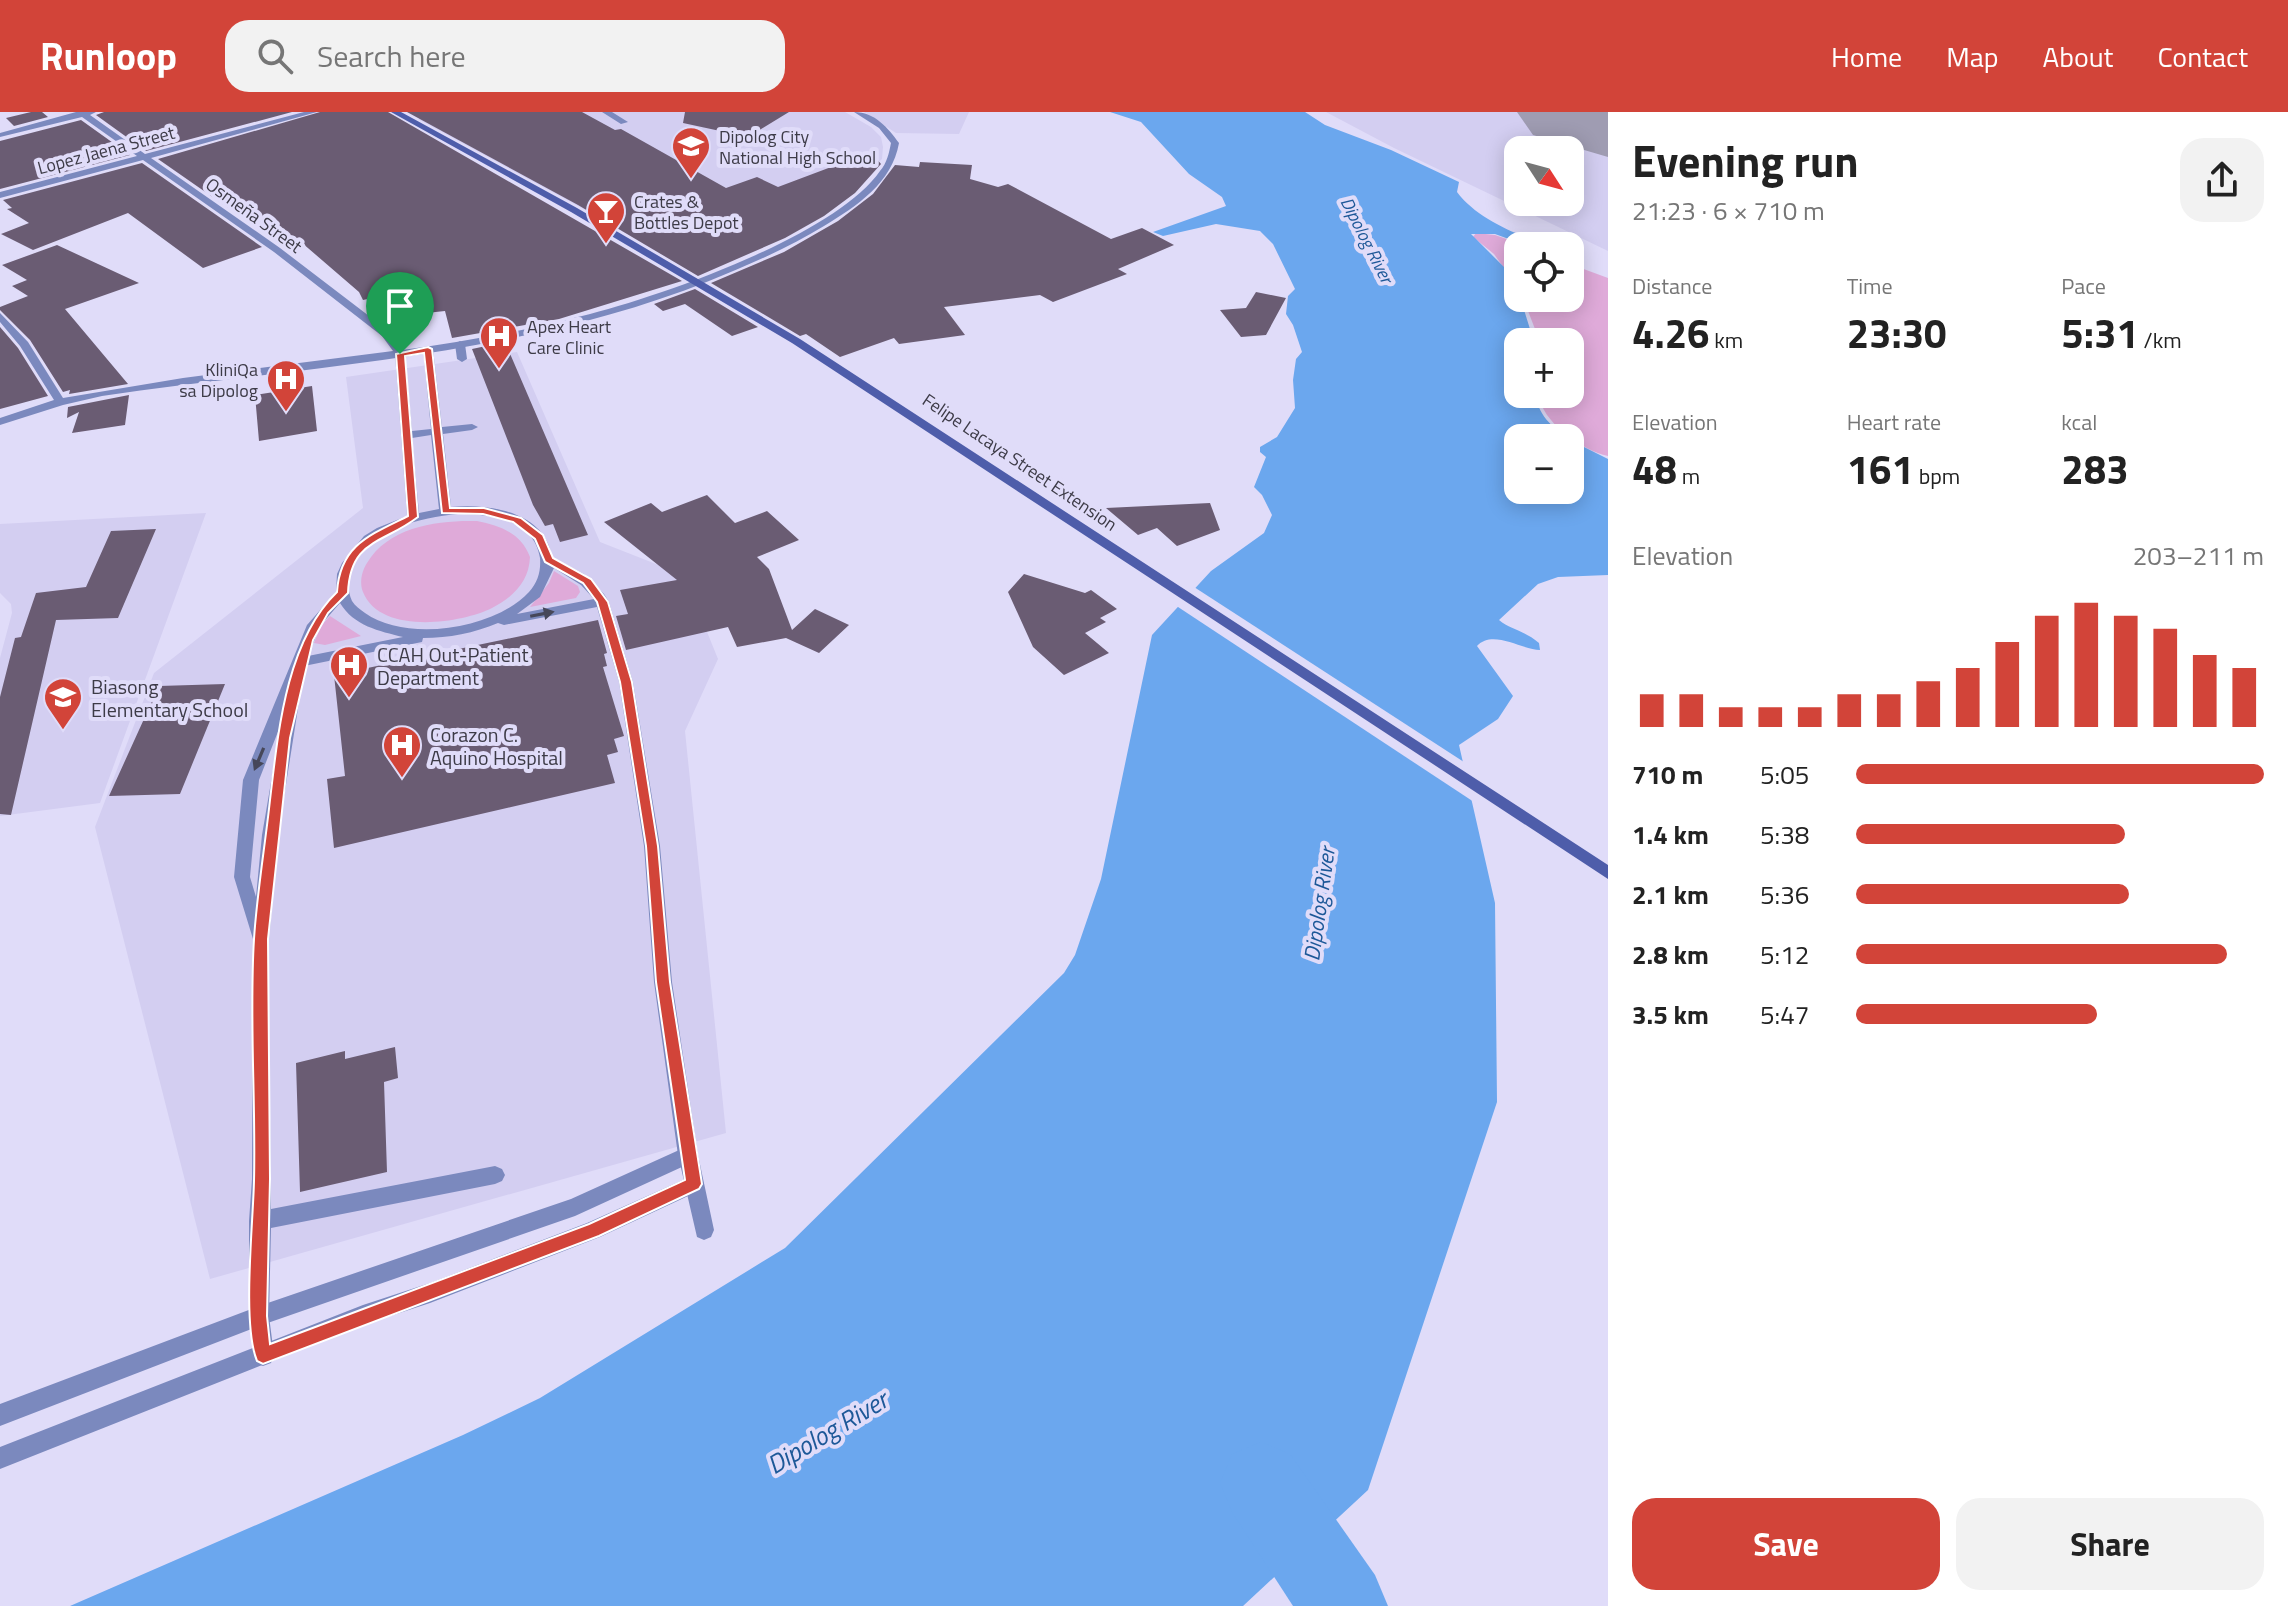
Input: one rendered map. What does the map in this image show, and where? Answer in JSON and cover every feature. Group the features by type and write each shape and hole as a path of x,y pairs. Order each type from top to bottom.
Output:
{"main road":[{"name":"Felipe Lacaya Street Extension","path":"395,112 700,283 902,408 1608,873"}],"street":[{"name":"Lopez Jaena Street","path":"0,195 313,112"},
{"path":"606,112 624,122"},
{"path":"0,422 60,402 142,386 400,354 570,324 644,304 700,283 817,227 867,190 894,159 895,143 882,126 858,112"},
{"name":"Osmeña Street","path":"86,113 301,268 386,334 400,354"},
{"path":"0,135 86,113"},
{"path":"0,316 24,344 60,402"},
{"path":"460,344 462,359"},
{"path":"428,349 445,511"},
{"path":"400,354 413,517"},
{"path":"406,435 472,427"},
{"path":"441,634 401,633 368,623 356,614 342,593 343,571 357,549 382,531 413,517 484,508 517,520 540,537 548,560 540,585 531,597 501,618 482,625"},
{"path":"548,560 587,581 602,602 626,682 652,846 663,982 688,1155 704,1230"},
{"path":"261,939 242,877 251,780 314,625 342,593"},
{"path":"301,662 602,602"},
{"path":"263,1355 259,1316 261,939 284,738 301,662"},
{"path":"0,1415 259,1316 575,1207 688,1155"},
{"path":"259,1221 495,1175"},
{"path":"0,1458 593,1230 694,1184"}],"shaded area":[{"name":"Dipolog City National High School","path":"443,112 845,112 871,127 881,137 882,159 874,166 661,251 418,119"},
{"path":"864,112 969,112 959,134 896,133"},
{"path":"1326,112 1608,112 1608,251 1584,239 1584,232 1569,232 1535,216 1584,216 1584,136 1504,136 1504,201"},
{"path":"1476,233 1504,238 1504,268 1494,254 1473,237"},
{"path":"1584,269 1608,278 1608,456 1584,446 1584,424 1555,424 1543,408 1584,408 1584,328 1535,328 1528,312 1584,312"},
{"name":"Corazon C. Aquino Hospital","path":"517,352 600,542 684,575 718,659 685,731 726,1133 210,1279 95,827 154,673 363,508 346,377"},
{"name":"Biasong Elementary School","path":"206,513 100,803 0,816 0,658 12,613 11,604 0,593 0,524"},
{"path":"477,521 516,536 530,557 527,574 507,599 478,614 442,621 403,620 386,615 372,606 363,592 362,573 376,551 388,541 401,533 431,524"},
{"path":"554,571 578,586 580,592 576,598 530,607 549,583"},
{"path":"330,616 361,636 325,645 314,643 321,626"}],"water":[{"path":"1110,112 1305,112 1325,125 1391,150 1459,182 1457,192 1466,202 1487,218 1515,232 1504,232 1504,237 1471,234 1504,267 1504,312 1525,312 1530,328 1504,328 1504,408 1539,408 1551,424 1504,424 1504,504 1584,504 1584,447 1608,459 1608,575 1558,577 1538,584 1499,620 1539,643 1540,650 1491,639 1477,646 1513,696 1498,719 1459,745 1495,903 1497,1102 1368,1490 1243,1606 70,1606 463,1435 540,1398 785,1248 1064,973 1075,955 1101,879 1152,635 1211,571 1264,533 1272,515 1262,495 1254,487 1266,457 1260,452 1260,447 1277,437 1295,408 1293,380 1296,359 1302,352 1286,314 1288,296 1295,289 1273,244 1260,231 1216,224 1163,236 1153,232 1226,206 1222,197 1189,174 1141,122"}],"pier":[{"path":"1194,587 1467,764 1477,804 1175,605"}],"building":[{"path":"42,112 48,117 14,126 6,118"},
{"path":"104,112 292,112 146,151 96,115"},
{"path":"320,112 388,112 682,281 559,319 452,338 445,311 426,313 423,287 363,300 359,292 294,236 277,242 158,159"},
{"path":"407,112 582,112 615,130 621,129 726,188 757,177 778,187 871,152 881,164 855,193 824,216 785,238 698,276 578,205"},
{"path":"685,112 789,112 748,137 683,123"},
{"path":"81,120 130,155 0,189 0,141"},
{"path":"920,162 972,165 970,179 998,187 1008,184 1111,239 1142,228 1174,245 1118,269 1127,274 1053,302 1040,295 944,307 965,335 899,344 894,338 840,357 806,334 800,336 711,283 784,252 838,221 873,194 895,165 919,167"},
{"path":"142,163 262,247 203,268 128,213 33,250 1,234 29,223 7,209 12,208 3,200"},
{"path":"57,245 139,283 65,309 128,384 69,394 70,390 63,392 30,340 0,310 0,307 28,296 12,286 27,280 2,265"},
{"path":"695,289 758,327 732,336 685,304 663,311 654,304"},
{"path":"1256,292 1286,298 1266,335 1241,337 1220,310 1246,308"},
{"path":"0,327 18,348 48,396 0,409"},
{"path":"505,342 588,535 560,542 553,524 545,526 533,505 472,349"},
{"name":"KliniQa sa Dipolog","path":"312,386 317,431 259,441 255,395"},
{"path":"129,395 125,425 72,433 79,412 67,418 68,407"},
{"path":"707,495 735,523 767,511 799,540 757,557 769,569 792,630 815,609 849,625 819,653 786,638 737,647 728,627 626,650 616,616 628,614 620,590 677,580 604,522 651,503 662,512"},
{"path":"1210,503 1220,530 1177,546 1157,528 1138,535 1106,508"},
{"path":"156,529 118,618 56,620 11,815 0,814 0,697 15,638 21,637 36,593 86,587 111,531"},
{"path":"1024,574 1085,593 1091,590 1117,609 1100,618 1106,622 1085,633 1109,653 1064,675 1033,647 1008,592"},
{"name":"Corazon C. Aquino Hospital","path":"598,620 607,653 604,654 607,666 603,667 624,736 614,739 618,752 607,755 615,783 334,848 327,779 345,776 334,675"},
{"path":"225,684 180,794 109,796 159,686"},
{"path":"395,1047 398,1078 384,1082 387,1172 300,1192 296,1063 345,1051 345,1059"}],"waterway":[{"name":"Dipolog River","path":"1261,1483 1344,1606"}],"runway":[{"path":"1571,112 1608,124"}],"place":[{"name":"Dipolog City National High School","path":"691,180"},
{"name":"Crates & Bottles Depot","path":"606,245"},
{"name":"Apex Heart Care Clinic","path":"499,370"},
{"name":"KliniQa sa Dipolog","path":"286,413"},
{"name":"CCAH Out-Patient Department","path":"349,699"},
{"name":"Biasong Elementary School","path":"63,731"},
{"name":"Corazon C. Aquino Hospital","path":"402,779"}],"route":[{"path":"428,349 445,511 484,511 517,520 540,537 548,560 587,581 602,602 626,682 652,846 663,982 694,1184 593,1230 263,1355 259,1316 261,939 270,835 284,738 307,640 324,611 342,593 343,571 357,549 368,539 413,517 400,354 428,349"}]}
